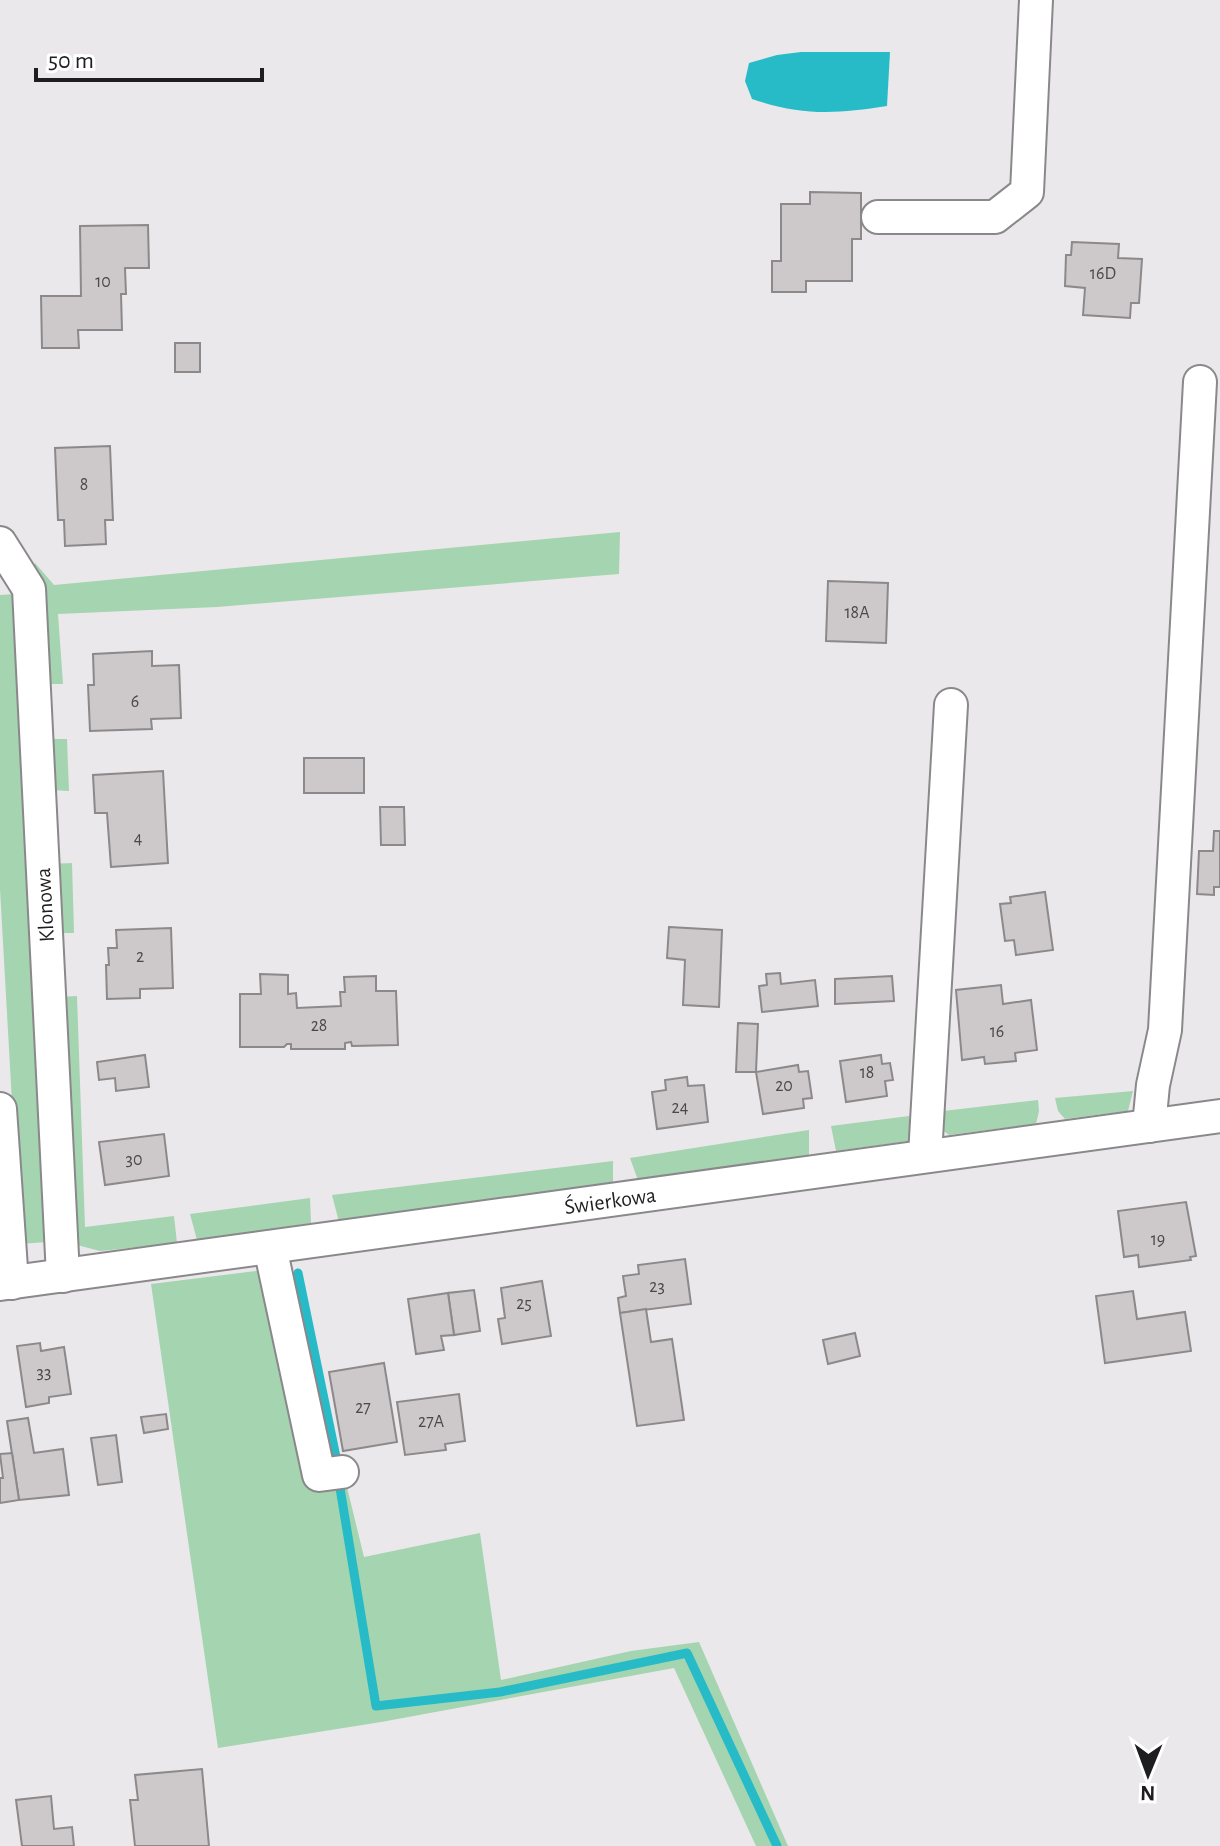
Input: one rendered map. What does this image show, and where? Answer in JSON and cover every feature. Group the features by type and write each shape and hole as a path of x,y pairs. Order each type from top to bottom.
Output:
{"street":[{"path":"878,217 995,217 1027,192 1036,0"},
{"path":"1149,1126 1153,1085 1165,1030 1200,382"},
{"name":"Klonowa","path":"0,543 29,589 63,1276"},
{"path":"925,1156 951,705"},
{"path":"0,1109 6,1284"},
{"name":"Świerkowa","path":"6,1284 1220,1116"},
{"path":"270,1247 319,1475 342,1472"}],"green space":[{"path":"620,532 619,574 217,607 58,614 63,684 46,684 31,576 35,563 54,585"},
{"path":"15,594 47,1242 20,1244 0,889 0,595"},
{"path":"48,739 67,739 69,791 51,790"},
{"path":"72,863 74,933 55,933 51,864"},
{"path":"77,996 85,1227 174,1216 177,1243 100,1251 77,1245 60,997"},
{"path":"1133,1091 1128,1111 1065,1119 1058,1111 1055,1098"},
{"path":"1038,1100 1036,1124 949,1135 940,1128 935,1112"},
{"path":"909,1116 909,1141 836,1151 831,1126"},
{"path":"809,1130 809,1155 639,1183 630,1158"},
{"path":"613,1161 613,1184 339,1222 332,1195"},
{"path":"310,1198 311,1223 197,1240 190,1214"},
{"path":"265,1270 312,1486 345,1479 364,1557 480,1533 501,1680 631,1651 699,1642 788,1846 756,1846 674,1668 381,1722 218,1748 151,1284"}],"water":[{"path":"801,52 890,52 887,106 819,112 770,105 752,99 745,81 749,63"}],"building":[{"path":"810,192 861,193 861,239 852,239 852,281 806,281 806,292 772,292 772,261 781,261 781,204 810,204"},
{"path":"148,225 149,268 125,268 126,294 121,294 122,330 78,330 79,348 42,348 41,296 81,296 80,226"},
{"path":"1072,242 1119,244 1118,258 1142,259 1139,303 1131,303 1130,318 1083,315 1085,288 1065,286 1066,255 1071,255"},
{"path":"175,343 200,343 200,372 175,372"},
{"path":"110,446 113,520 105,520 106,544 65,546 64,520 58,520 55,448"},
{"path":"828,581 888,583 886,643 826,641"},
{"path":"152,651 152,666 179,665 181,718 151,719 152,729 90,731 88,685 94,685 93,654"},
{"path":"304,758 364,758 364,793 304,793"},
{"path":"163,771 168,863 111,867 107,813 95,813 93,775"},
{"path":"380,807 404,807 405,845 381,845"},
{"path":"1214,831 1220,831 1220,887 1214,887 1214,895 1197,894 1199,851 1213,851"},
{"path":"1045,892 1053,950 1016,955 1014,940 1005,941 1000,904 1011,903 1010,897"},
{"path":"669,927 722,930 719,1007 683,1005 685,960 667,958"},
{"path":"171,928 173,988 140,989 140,998 107,999 108,948 117,948 116,930"},
{"path":"780,973 781,984 815,980 818,1006 762,1012 759,986 767,985 766,974"},
{"path":"260,974 288,975 288,994 296,993 297,1008 341,1006 340,992 345,992 344,977 376,976 376,991 396,991 398,1045 352,1046 351,1042 345,1043 345,1049 291,1049 291,1044 284,1047 240,1047 240,994 261,994"},
{"path":"892,976 894,1001 835,1004 835,979"},
{"path":"1001,985 1003,1004 1031,1000 1037,1050 1015,1053 1016,1061 985,1064 984,1057 962,1060 956,990"},
{"path":"738,1023 758,1024 756,1072 736,1072"},
{"path":"145,1055 149,1087 116,1091 115,1078 99,1080 97,1062"},
{"path":"881,1055 882,1064 890,1063 893,1080 885,1081 887,1096 846,1102 840,1061"},
{"path":"798,1065 799,1072 808,1071 812,1098 803,1099 804,1108 763,1114 756,1072"},
{"path":"687,1077 688,1086 704,1085 708,1122 657,1129 652,1092 666,1090 665,1080"},
{"path":"164,1134 169,1176 105,1185 99,1142"},
{"path":"1186,1202 1196,1256 1190,1257 1191,1260 1139,1267 1138,1255 1124,1257 1118,1211"},
{"path":"685,1259 691,1304 620,1313 618,1298 626,1296 623,1276 639,1274 638,1265"},
{"path":"542,1281 551,1336 502,1344 498,1319 505,1318 501,1288"},
{"path":"474,1290 480,1331 454,1335 448,1293"},
{"path":"1133,1291 1137,1319 1185,1312 1191,1351 1105,1363 1096,1296"},
{"path":"448,1293 454,1335 441,1336 444,1350 416,1354 408,1299"},
{"path":"646,1309 651,1342 672,1339 684,1420 637,1426 620,1313"},
{"path":"855,1333 860,1356 828,1364 823,1340"},
{"path":"40,1343 41,1351 64,1347 71,1394 49,1397 49,1403 26,1407 17,1346"},
{"path":"384,1363 397,1442 343,1451 329,1372"},
{"path":"459,1394 465,1441 445,1444 446,1450 405,1455 397,1402"},
{"path":"166,1414 168,1429 144,1433 141,1417"},
{"path":"28,1418 34,1453 63,1449 69,1495 19,1500 7,1421"},
{"path":"116,1435 122,1482 98,1485 91,1438"},
{"path":"12,1453 19,1500 0,1503 0,1478 3,1478 0,1454"},
{"path":"202,1769 209,1846 135,1846 130,1800 138,1800 135,1775"},
{"path":"51,1796 54,1829 72,1827 74,1846 22,1846 16,1800"}],"waterway":[{"path":"298,1273 336,1457"},
{"path":"339,1482 376,1706 500,1692 687,1653 777,1846"}]}
